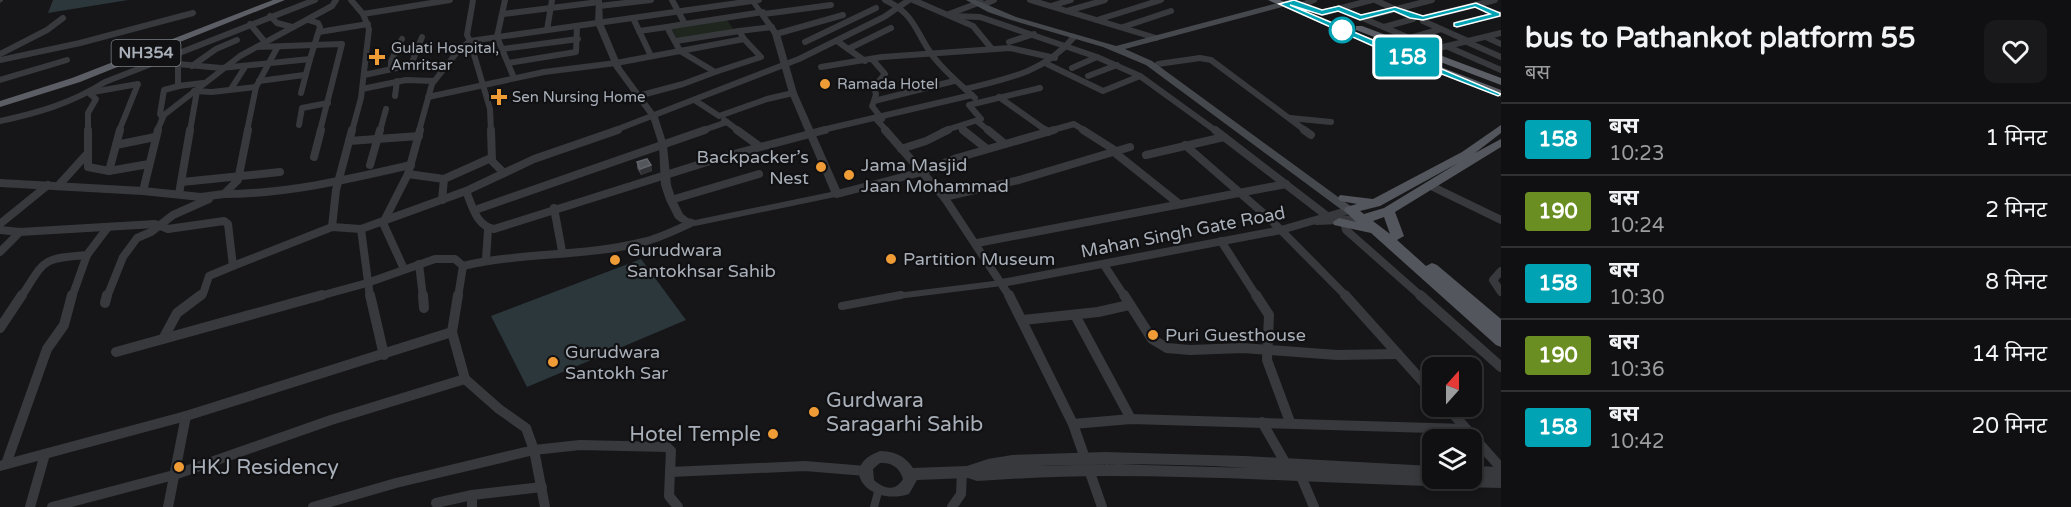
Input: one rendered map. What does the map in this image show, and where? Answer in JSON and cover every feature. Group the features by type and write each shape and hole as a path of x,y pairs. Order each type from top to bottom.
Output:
{"highway":[{"name":"NH354","path":"0,102 86,73 273,0"},
{"name":"NH354","path":"0,102 92,74 281,0"},
{"path":"1272,0 1288,2 1322,13 1501,88"},
{"path":"1288,2 1421,55"},
{"path":"1288,2 1396,53 1501,88"}],"main road":[{"path":"981,1 1074,37 1147,57 1158,64 1352,216 1501,341"},
{"path":"981,1 1117,48 1149,63 1352,216 1396,236 1501,327"},
{"path":"1117,48 1288,2"},
{"path":"1147,57 1155,38"},
{"path":"1352,216 1368,202 1385,205 1500,134"},
{"path":"1352,216 1431,186 1500,134"},
{"path":"1385,205 1396,236"}],"street":[{"path":"91,93 102,84 169,56 315,0"},
{"path":"143,191 155,137 162,117 221,68 332,6 336,0"},
{"path":"332,227 338,182 362,89 368,24 351,0"},
{"path":"363,14 450,0"},
{"path":"473,0 467,35 490,109 491,158 504,173"},
{"path":"505,0 497,37 514,78"},
{"path":"547,30 552,0"},
{"path":"503,14 599,3 651,0"},
{"path":"672,0 685,24"},
{"path":"383,223 408,174 434,81 458,51 470,41 755,0 774,30 793,93 837,194"},
{"path":"885,0 901,6 910,15 930,53 954,81 975,98"},
{"path":"163,339 177,313 203,294 209,276 332,227 361,229 383,223 466,191 549,153 696,101 837,41 911,0 951,15 976,28 992,49"},
{"path":"1030,0 1042,4 1071,0"},
{"path":"1066,11 1105,0"},
{"path":"1097,20 1161,0"},
{"path":"1288,2 1314,0"},
{"path":"1322,13 1374,0 1413,18 1423,20 1501,57"},
{"path":"1360,18 1432,0"},
{"path":"1464,0 1500,15"},
{"path":"1423,20 1492,0 1501,5"},
{"path":"951,15 981,1"},
{"path":"639,31 830,2 851,20"},
{"path":"599,3 599,23 622,76 654,117 663,145 666,185 671,200 679,216 691,223"},
{"path":"1051,3 1066,11 1155,38"},
{"path":"638,96 683,84 761,57 727,18 720,6"},
{"path":"805,42 876,8"},
{"path":"1339,8 1435,49"},
{"path":"1124,27 1171,12"},
{"path":"0,60 80,43 193,13"},
{"path":"676,41 738,31 774,30 843,15"},
{"path":"951,15 980,17 1034,34 1097,57 1140,76 1168,94 1286,184 1352,216"},
{"path":"1457,24 1500,15"},
{"path":"270,16 277,23 292,27"},
{"path":"0,54 47,30 63,18"},
{"path":"633,18 651,56"},
{"path":"1383,27 1413,18"},
{"path":"301,93 304,75 319,32 319,24 308,20"},
{"path":"250,24 265,42"},
{"path":"319,32 368,24"},
{"path":"508,63 573,53 577,50 577,26"},
{"path":"668,27 680,51 715,72"},
{"path":"848,49 891,28"},
{"path":"1410,38 1441,29"},
{"path":"228,33 247,52"},
{"path":"1421,55 1435,49 1501,33"},
{"path":"1009,42 1034,34"},
{"path":"363,75 411,65 422,37"},
{"path":"965,89 1011,78 1047,64 1068,46 1074,37"},
{"path":"1485,37 1501,44"},
{"path":"391,68 391,61 402,39"},
{"path":"502,49 578,39"},
{"path":"428,97 514,78 616,63 744,39"},
{"path":"192,66 216,49 237,40"},
{"path":"837,41 865,61"},
{"path":"257,47 342,44 314,157"},
{"path":"1446,46 1501,70"},
{"path":"224,194 235,184 239,176 258,84 278,48"},
{"path":"821,67 930,53 1014,48 1056,58"},
{"path":"169,56 178,64 221,68 310,59"},
{"path":"1072,68 1097,57"},
{"path":"1158,64 1207,58 1238,78 1311,135"},
{"path":"873,59 885,74 874,87 876,94 873,106 879,119 901,150 944,197 1002,283 1023,320 1073,424 1101,507"},
{"path":"0,80 67,60"},
{"path":"178,64 177,84 179,86"},
{"path":"1047,64 1104,92 1140,76"},
{"path":"1089,76 1117,65"},
{"path":"231,89 245,67"},
{"path":"196,91 231,89 304,75"},
{"path":"362,89 411,79 434,81"},
{"path":"395,96 397,81"},
{"path":"874,101 954,81"},
{"path":"162,117 160,114 164,90 203,83"},
{"path":"0,121 42,112 91,93 138,84 109,171"},
{"path":"488,230 759,146 975,98 999,97 1040,88"},
{"path":"179,194 196,91"},
{"path":"91,93 96,99 88,113 88,167 109,171 149,164"},
{"path":"719,116 767,99 793,93"},
{"path":"999,97 1048,132"},
{"path":"901,150 926,141 941,132 977,121 981,118 968,106 975,98"},
{"path":"696,101 759,146"},
{"path":"299,125 302,108 328,104"},
{"path":"370,165 386,109"},
{"path":"1289,118 1332,122"},
{"path":"977,121 1005,144"},
{"path":"475,210 727,122"},
{"path":"463,266 486,259 645,242 691,223 737,216 837,194 922,172 987,149 1077,124 1178,203"},
{"path":"960,126 987,149"},
{"path":"350,141 419,136"},
{"path":"116,145 155,137"},
{"path":"1146,155 1224,137"},
{"path":"1185,145 1241,192 1281,230 1422,381"},
{"path":"944,197 1019,180 1130,147"},
{"path":"58,186 87,154"},
{"path":"408,174 444,179 491,158"},
{"path":"105,303 109,288 127,250 136,238 151,232 173,215 212,197 338,182 411,165"},
{"path":"182,182 280,172"},
{"path":"671,200 759,174"},
{"path":"442,200 444,179"},
{"path":"0,183 212,197"},
{"path":"977,243 1286,184"},
{"path":"0,224 48,185"},
{"path":"1431,186 1501,220"},
{"path":"466,191 482,226 488,230"},
{"path":"554,208 562,251"},
{"path":"1317,221 1352,216"},
{"path":"1352,216 1346,230 1501,367"},
{"name":"Mahan Singh Gate Road","path":"842,306 867,300 1002,283 1104,265 1317,221 1352,216"},
{"path":"0,230 20,232 158,225 168,229 226,222 233,266"},
{"path":"383,223 404,269"},
{"path":"3,465 47,349 64,325 87,255 108,227"},
{"path":"361,229 367,284 384,355"},
{"path":"486,259 488,230"},
{"path":"0,252 20,232"},
{"path":"1221,241 1269,315 1267,360 1290,422"},
{"path":"0,328 43,263 54,258 87,255"},
{"path":"116,352 367,284 419,264 449,258 455,259 463,266"},
{"path":"419,264 424,308"},
{"path":"1104,265 1152,339 1167,348 1267,350 1337,355 1398,354"},
{"path":"463,266 452,332 465,379 499,410 526,428 534,450 545,507"},
{"path":"1501,272 1493,280 1501,292"},
{"path":"1023,320 1075,315 1129,305"},
{"path":"1075,315 1131,419"},
{"path":"3,465 186,416 452,332"},
{"path":"52,507 174,475 331,420 465,379"},
{"path":"168,507 186,416"},
{"path":"1456,417 1466,429"},
{"path":"1073,424 1131,419 1170,422 1290,422 1466,429"},
{"path":"1262,422 1286,464"},
{"path":"313,507 396,483 534,450 580,445 663,446 671,451 669,496 678,507"},
{"path":"1482,448 1501,470"},
{"path":"30,507 45,454"},
{"path":"885,457 902,463 909,474 908,485 904,490 892,495 878,492 868,483 866,471 872,461 885,457"},
{"path":"1087,463 1501,482"},
{"path":"909,474 965,472 977,475 1087,463 1286,464 1422,471"},
{"path":"670,472 805,466 866,471"},
{"path":"1482,471 1501,470"},
{"path":"952,507 961,494 965,472"},
{"path":"1300,474 1314,507"},
{"path":"436,503 472,501 542,487"},
{"path":"874,507 878,492"}],"shaded area":[{"path":"53,0 128,0 48,13"},
{"path":"726,19 735,31 678,40 671,27"},
{"name":"Gurudwara Santokh Sar","path":"641,259 686,320 527,387 491,316"}],"building":[{"path":"647,159 651,165 640,169 637,162"}],"bus line":[{"name":"158","path":"1457,24 1497,15 1476,5 1423,18 1412,17 1395,9 1360,18 1339,8 1322,13 1294,1 1283,4 1396,53 1501,94"}],"place":[{"name":"Gulati Hospital, Amritsar","path":"377,57"},
{"name":"Ramada Hotel","path":"825,84"},
{"name":"Sen Nursing Home","path":"499,97"},
{"name":"Backpacker’s Nest","path":"821,167"},
{"name":"Jama Masjid Jaan Mohammad","path":"849,175"},
{"name":"Partition Museum","path":"891,259"},
{"name":"Gurudwara Santokhsar Sahib","path":"615,260"},
{"name":"Puri Guesthouse","path":"1153,335"},
{"name":"Gurudwara Santokh Sar","path":"553,362"},
{"name":"Gurdwara Saragarhi Sahib","path":"814,412"},
{"name":"Hotel Temple","path":"773,434"},
{"name":"HKJ Residency","path":"179,467"}]}
